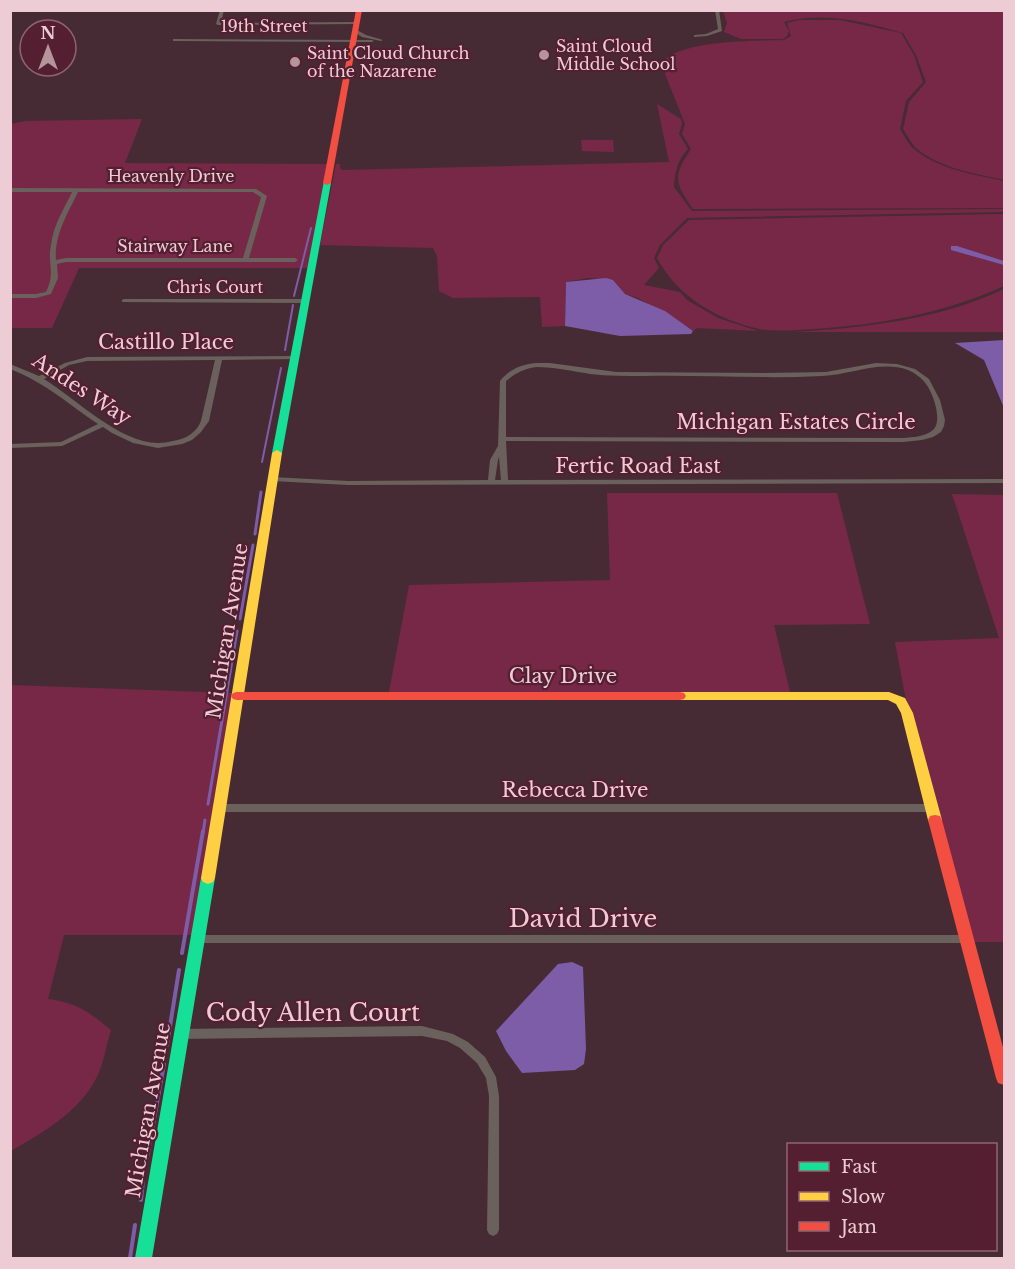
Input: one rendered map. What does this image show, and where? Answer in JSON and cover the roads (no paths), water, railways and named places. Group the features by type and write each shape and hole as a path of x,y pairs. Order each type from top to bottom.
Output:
{"street":[{"path":"222,10 218,24 355,30 365,36 381,40 372,41 355,30"},
{"path":"696,36 720,30 717,10"},
{"name":"19th Street","path":"175,40 355,30"},
{"name":"Michigan Avenue","path":"143,1258 198,939 272,478 355,30"},
{"name":"Heavenly Drive","path":"10,190 254,190 261,192 264,196 246,260"},
{"path":"10,296 49,293 58,273 52,250 55,237 76,190"},
{"name":"Stairway Lane","path":"55,262 66,260 295,260"},
{"name":"Chris Court","path":"124,301 306,301"},
{"name":"Castillo Place","path":"41,378 67,364 87,359 295,358"},
{"name":"Andes Way","path":"10,366 41,378 118,434 145,445 166,445 191,438 204,425 219,359"},
{"name":"Michigan Estates Circle","path":"503,442 903,440 924,438 937,431 941,425 941,416 929,384 920,374 907,368 890,365 824,374 606,374 543,364 520,368 509,373 503,381 503,442 505,483"},
{"path":"10,446 62,444 105,424"},
{"name":"Michigan Estates Circle","path":"491,483 494,460 503,442"},
{"name":"Fertic Road East","path":"272,478 348,483 1005,481"},
{"name":"Clay Drive","path":"237,696 890,696 901,701 907,713 932,808"},
{"name":"Rebecca Drive","path":"218,808 932,808"},
{"path":"932,808 1005,1078"},
{"name":"David Drive","path":"198,939 968,939"},
{"name":"Cody Allen Court","path":"180,1034 422,1031 449,1037 464,1044 481,1060 493,1086 493,1230"}],"waterway":[{"path":"294,296 311,228"},
{"path":"954,248 1004,263"},
{"path":"285,350 293,305"},
{"path":"262,462 281,368"},
{"path":"255,534 261,492"},
{"path":"240,619 253,545"},
{"path":"208,804 237,631"},
{"path":"203,833 205,820"},
{"path":"182,953 203,831"},
{"path":"167,1045 179,970"},
{"path":"147,1158 164,1064"},
{"path":"141,1200 143,1181"},
{"path":"130,1258 135,1225"}],"place":[{"name":"Saint Cloud Middle School","path":"544,55"},
{"name":"Saint Cloud Church of the Nazarene","path":"295,62"}]}
